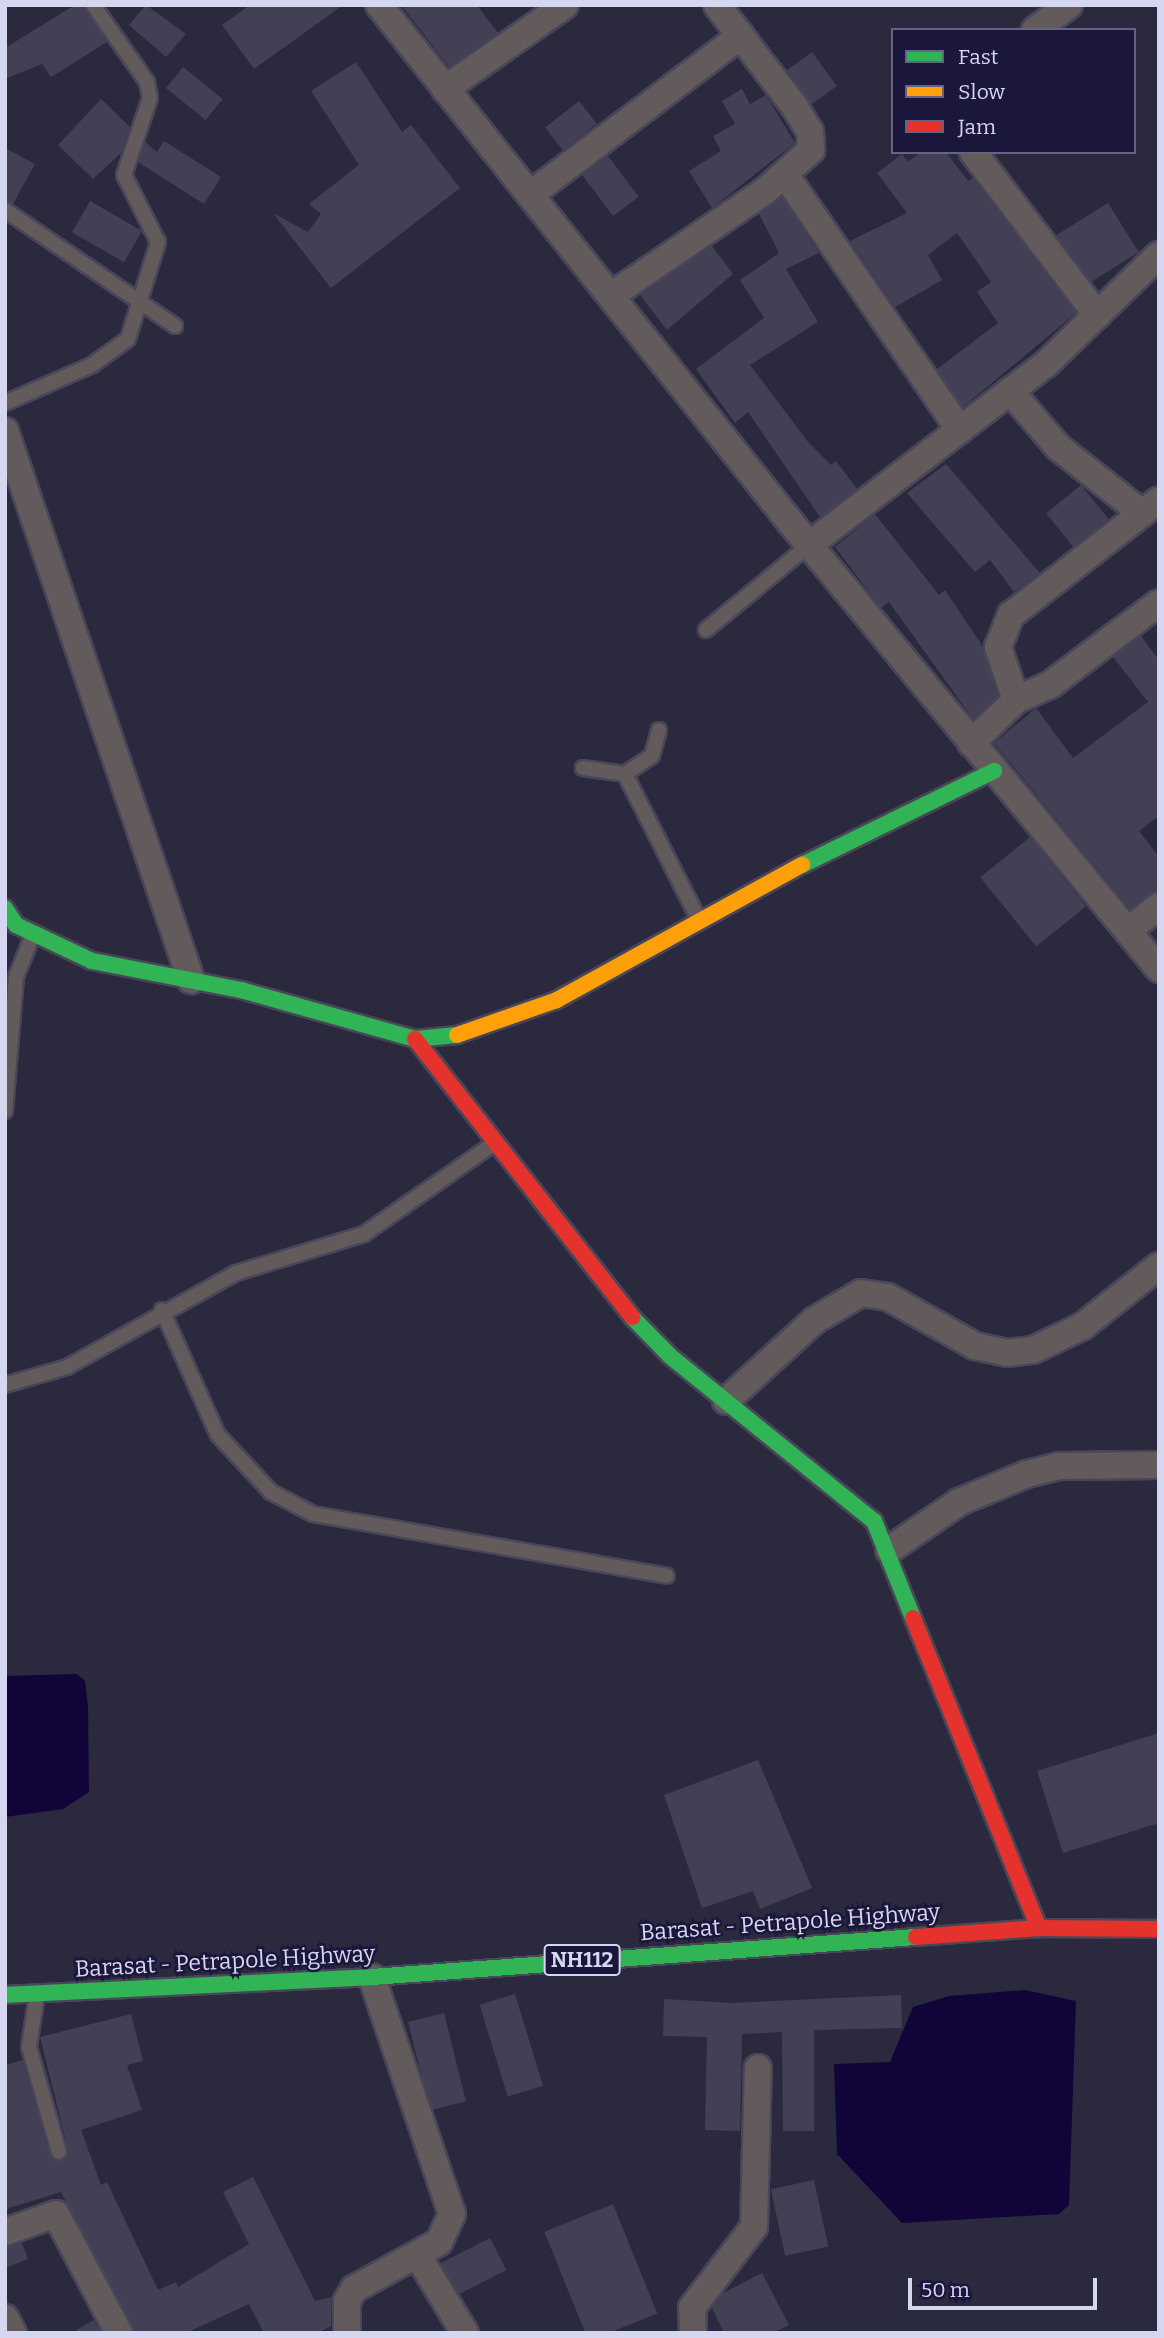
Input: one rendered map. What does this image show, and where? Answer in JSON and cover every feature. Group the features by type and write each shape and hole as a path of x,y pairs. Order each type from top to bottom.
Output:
{"main road":[{"path":"5,908 11,925 92,961 191,980 415,1039 508,1022 994,771"},
{"path":"415,1039 493,1144 619,1303 726,1401 850,1496 890,1550 1039,1928"},
{"name":"Barasat - Petrapole Highway","path":"5,1994 372,1977 1039,1928 1159,1929"}],"street":[{"path":"379,5 809,545 1159,970"},
{"path":"445,89 565,5"},
{"path":"612,295 786,176 811,150 810,132 717,5"},
{"path":"1038,28 1069,5"},
{"path":"531,194 741,36"},
{"path":"975,154 1097,315"},
{"path":"786,176 960,429"},
{"path":"809,545 1010,391 1097,315 1159,255"},
{"path":"1010,391 1058,447 1150,506 1011,615 998,647 1016,700"},
{"path":"5,431 191,980"},
{"path":"971,743 1016,700 1050,685 1159,603"},
{"path":"1128,931 1159,906"},
{"path":"726,1401 815,1320 861,1293 888,1297 975,1346 1007,1353 1033,1350 1083,1326 1159,1266"},
{"path":"890,1550 959,1502 1027,1474 1060,1466 1159,1465"},
{"path":"347,2333 346,2301 354,2289 439,2242 452,2214 372,1977"},
{"path":"693,2333 692,2308 754,2227 758,2068"},
{"path":"5,2232 56,2214 120,2333"},
{"path":"418,2256 465,2333"},
{"path":"5,2318 13,2333"}],"lane":[{"path":"5,403 92,365 128,340 141,309 158,242 124,175 150,98 147,82 93,5"},
{"path":"5,210 141,309 175,326"},
{"path":"706,630 809,545"},
{"path":"583,768 625,774 652,756 659,730"},
{"path":"625,774 700,921"},
{"path":"5,1111 16,977 33,935"},
{"path":"5,1385 66,1367 162,1310 236,1273 364,1234 493,1144"},
{"path":"162,1310 226,1446 271,1492 313,1514 667,1576"},
{"path":"37,1993 29,2047 59,2152"}],"shaded area":[{"path":"77,1674 85,1681 88,1706 89,1792 63,1809 5,1817 5,1676"},
{"path":"1025,1990 1076,2001 1069,2205 1059,2214 902,2223 837,2154 834,2064 890,2062 913,2007 949,1996"}],"building":[{"path":"75,5 83,5 107,42 51,77 42,64 5,79 5,48"},
{"path":"146,5 186,34 166,57 129,25"},
{"path":"250,5 343,5 254,69 222,25"},
{"path":"401,5 477,5 498,33 449,67"},
{"path":"812,52 837,86 812,104 787,70"},
{"path":"356,62 402,132 411,125 460,188 331,288 273,213 308,232 321,214 309,204 359,165 311,91"},
{"path":"183,67 223,99 206,120 166,88"},
{"path":"742,89 750,104 766,95 795,143 712,208 689,171 721,151 713,136 735,124 722,101"},
{"path":"101,99 130,127 122,152 93,179 58,145"},
{"path":"579,101 597,124 563,150 545,127"},
{"path":"164,141 221,177 204,204 138,162 145,142 157,152"},
{"path":"5,148 35,164 13,204 5,200"},
{"path":"902,154 908,162 918,154 948,154 968,181 973,178 1076,313 963,407 937,369 998,323 977,292 991,282 957,233 928,255 942,280 895,307 850,241 907,213 877,173"},
{"path":"608,156 639,197 613,216 582,175"},
{"path":"782,197 819,253 786,269 818,322 750,365 809,443 831,465 836,461 857,489 820,517 748,412 735,423 696,369 764,318 740,280 779,253 759,214"},
{"path":"90,201 142,231 124,262 72,232"},
{"path":"1108,203 1139,252 1087,285 1056,235"},
{"path":"712,246 733,274 667,330 640,295"},
{"path":"946,464 1040,573 1014,592 990,560 975,572 907,493"},
{"path":"1081,485 1109,519 1074,548 1046,513"},
{"path":"875,514 939,595 945,590 983,647 998,696 973,719 889,602 881,608 835,547"},
{"path":"1141,636 1159,660 1159,816 1139,831 1159,857 1159,891 1130,909 994,743 1036,708 1073,758 1148,702 1113,657"},
{"path":"1030,837 1086,906 1036,946 980,877"},
{"path":"1159,1733 1159,1823 1063,1853 1037,1771"},
{"path":"758,1760 812,1888 760,1909 753,1891 702,1908 664,1795"},
{"path":"515,1994 543,2086 508,2097 480,2005"},
{"path":"901,1995 902,2028 814,2030 814,2131 783,2131 782,2032 742,2034 740,2131 705,2130 707,2037 663,2036 664,1999 733,2003"},
{"path":"444,2013 466,2101 430,2110 408,2022"},
{"path":"131,2014 143,2061 127,2065 142,2110 81,2130 101,2185 107,2182 158,2290 176,2282 178,2287 249,2244 223,2192 253,2177 315,2301 332,2297 331,2326 318,2333 264,2333 249,2304 186,2333 135,2333 61,2192 9,2208 5,2215 5,2065 23,2060 50,2155 62,2161 68,2149 40,2037"},
{"path":"814,2180 828,2247 785,2256 771,2189"},
{"path":"613,2204 657,2313 609,2333 585,2333 544,2232"},
{"path":"490,2238 506,2270 457,2295 441,2263"},
{"path":"22,2243 28,2259 5,2268 5,2247"},
{"path":"762,2273 789,2325 773,2333 724,2333 712,2308 723,2293"},
{"path":"94,2320 101,2333 71,2333"}],"traffic: fast":[{"path":"802,865 994,771"},
{"path":"5,908 16,925 92,961 241,990 415,1039 457,1035"},
{"path":"632,1317 670,1356 874,1521 913,1618"},
{"path":"5,1995 372,1977 916,1937"}],"traffic: slow":[{"path":"457,1035 557,1000 802,865"}],"traffic: jam":[{"path":"415,1039 632,1317"},
{"path":"913,1618 1039,1928"},
{"path":"916,1937 1039,1928 1159,1929"}]}
